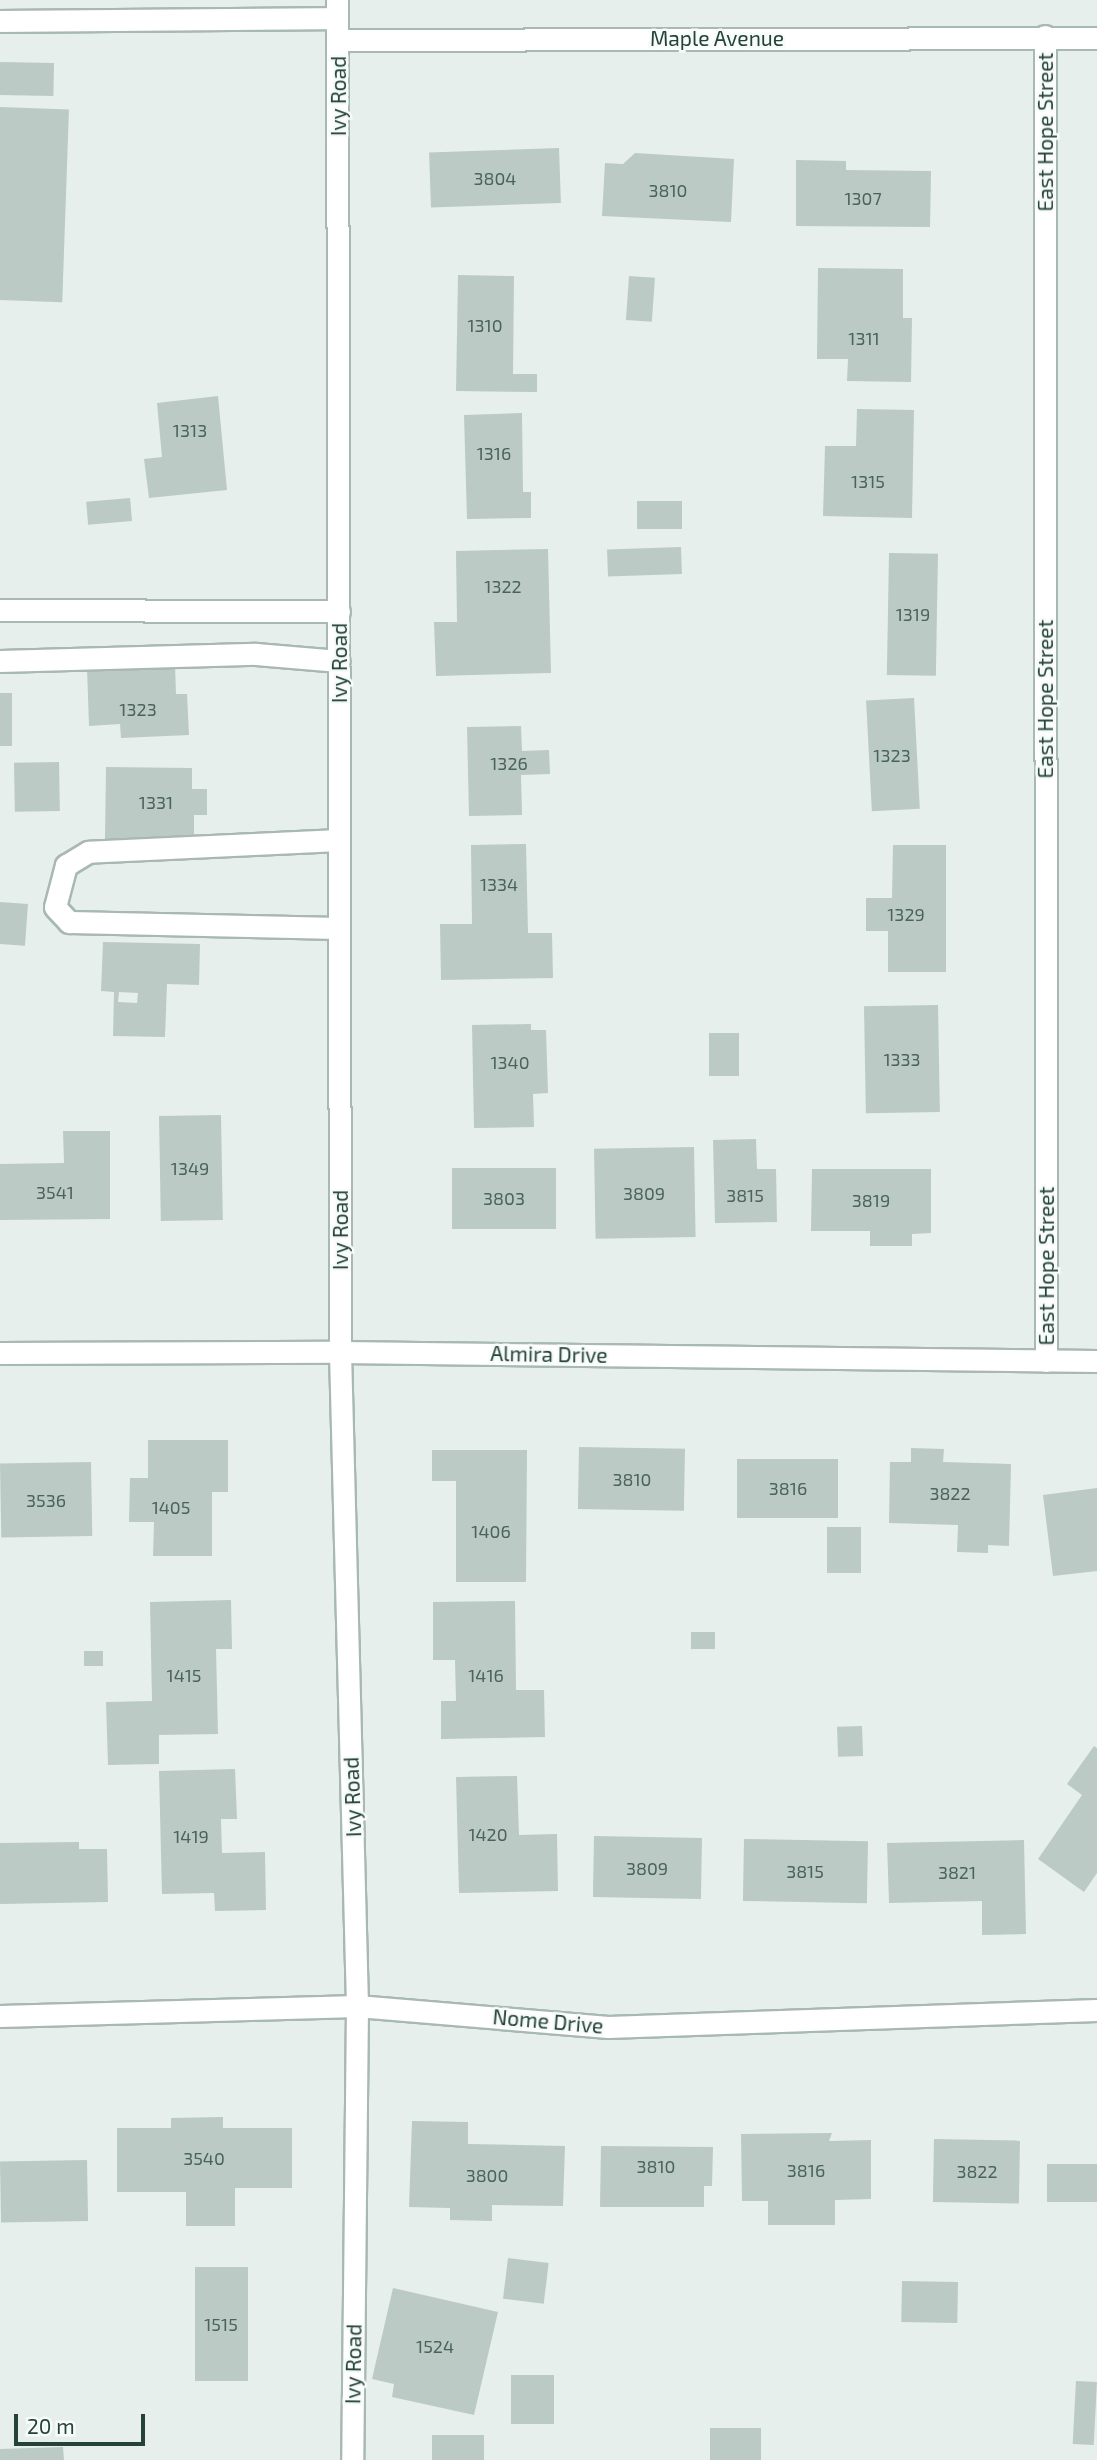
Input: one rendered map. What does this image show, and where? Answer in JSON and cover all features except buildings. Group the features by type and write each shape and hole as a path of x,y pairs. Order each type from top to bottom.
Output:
{"street":[{"path":"0,21 337,9"},
{"name":"Ivy Road","path":"337,9 340,1352 357,2006 352,2460"},
{"name":"Maple Avenue","path":"337,40 1045,36 1097,38"},
{"name":"East Hope Street","path":"1045,36 1046,1361"},
{"path":"0,610 339,611"},
{"path":"0,661 256,654 339,661"},
{"path":"339,840 88,852 66,865 55,907 69,922 339,928"},
{"name":"Almira Drive","path":"0,1353 340,1352 1097,1361"},
{"name":"Nome Drive","path":"0,2015 357,2006 608,2027 1097,2010"}]}
